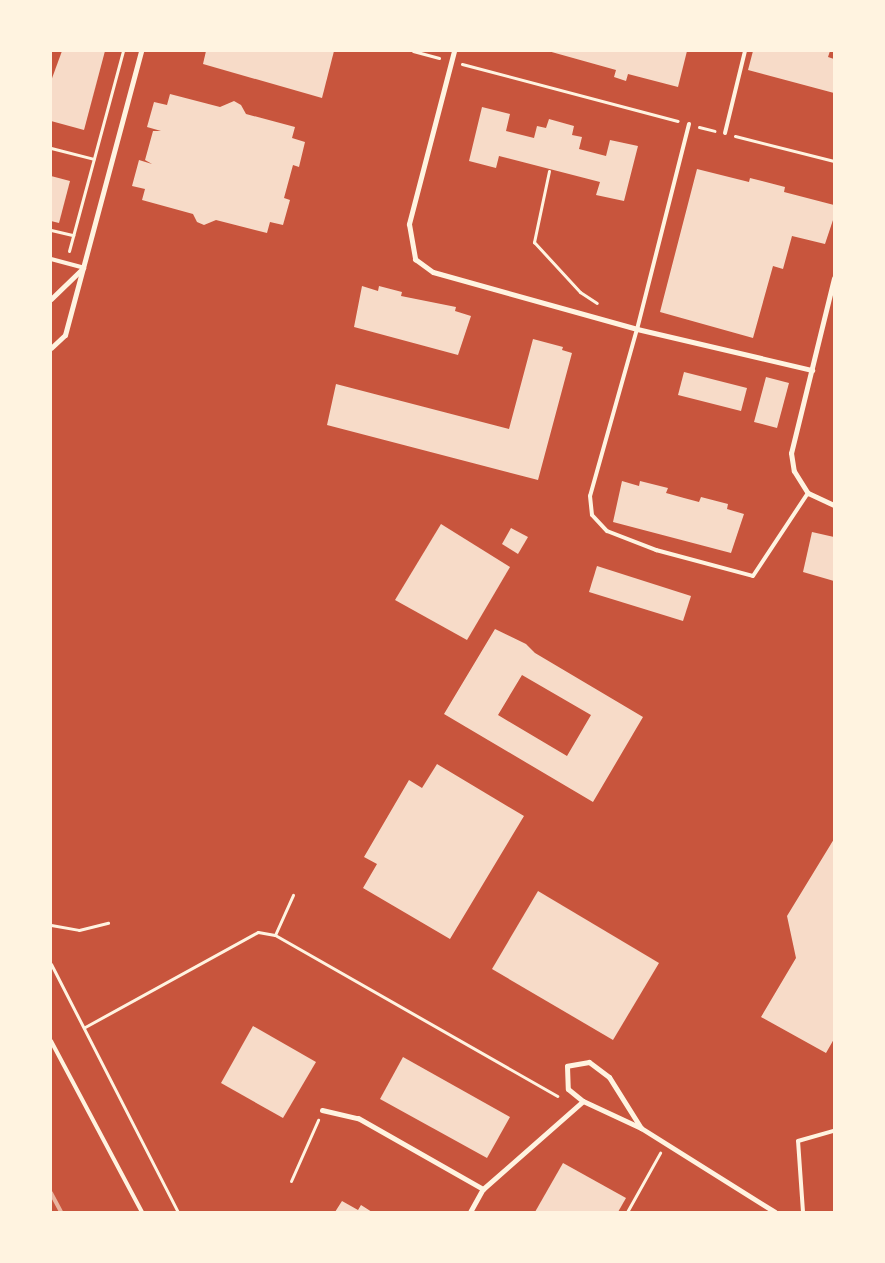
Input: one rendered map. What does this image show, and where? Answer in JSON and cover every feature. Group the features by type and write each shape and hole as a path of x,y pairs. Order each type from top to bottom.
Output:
{"street":[{"path":"51,348 64,335 84,268 141,51"},
{"path":"454,51 409,224 415,259 433,272 637,329 812,370"},
{"path":"51,299 84,268"},
{"path":"834,279 791,453 794,471 808,493 834,505"},
{"path":"641,1128 609,1077 589,1062 567,1066 568,1088 582,1101 641,1128 775,1212"},
{"path":"470,1212 483,1189 582,1101"},
{"path":"322,1110 358,1118 483,1189"}],"lane":[{"path":"725,133 745,51"},
{"path":"689,124 637,329 590,496 592,515 607,531 656,550 753,576 808,493"},
{"path":"51,259 84,268"},
{"path":"51,1041 142,1212"},
{"path":"803,1212 798,1141 834,1131"}],"path":[{"path":"66,263 123,51"},
{"path":"413,51 834,162"},
{"path":"51,148 111,163"},
{"path":"549,171 534,242 580,292 604,308"},
{"path":"51,230 73,235"},
{"path":"275,935 293,895"},
{"path":"51,925 79,930 108,923"},
{"path":"85,1027 258,932 275,935 558,1096 582,1101"},
{"path":"51,964 85,1027 178,1212"},
{"path":"291,1181 322,1110"},
{"path":"627,1212 665,1143"}],"building":[{"path":"62,51 105,51 84,130 51,121 51,81"},
{"path":"206,51 334,51 322,98 203,64"},
{"path":"548,51 687,51 678,87 628,74 626,81 614,77 616,70"},
{"path":"753,51 830,51 828,57 834,59 834,93 748,70"},
{"path":"170,94 220,107 234,101 241,105 246,114 295,127 292,138 305,142 299,167 293,165 284,198 290,200 283,225 270,222 267,233 216,220 204,225 197,222 193,214 142,200 145,189 132,186 139,160 152,164 145,160 153,131 161,131 147,127 154,102 167,105"},
{"path":"482,107 510,114 506,131 534,138 537,126 546,128 549,119 574,126 572,135 582,137 579,149 606,156 610,140 638,146 624,201 596,195 600,182 499,156 496,168 469,161"},
{"path":"697,169 749,182 750,178 785,187 784,192 834,205 834,217 825,244 792,236 783,269 773,266 753,338 660,312"},
{"path":"51,176 70,181 59,223 51,221"},
{"path":"362,286 378,291 379,286 402,292 401,296 456,307 455,311 471,316 458,355 354,327"},
{"path":"533,339 563,347 562,350 572,353 538,480 327,425 336,384 509,429"},
{"path":"684,372 747,388 741,411 678,395"},
{"path":"766,377 789,383 777,428 754,422"},
{"path":"622,481 639,486 640,481 668,488 666,493 699,502 701,497 728,504 727,509 744,514 731,553 613,522"},
{"path":"441,524 510,567 467,640 395,600"},
{"path":"511,528 528,537 518,554 502,544"},
{"path":"812,532 834,537 834,581 803,572"},
{"path":"597,566 691,596 683,621 589,592"},
{"path":"495,629 526,644 535,653 643,717 593,802 444,714","holes":["522,675 591,715 567,756 498,715"]},
{"path":"437,764 524,816 450,939 363,888 377,864 364,857 409,780 422,788"},
{"path":"834,839 834,1039 826,1053 761,1017 796,958 787,916"},
{"path":"538,891 659,963 613,1040 492,969"},
{"path":"253,1026 316,1062 283,1118 221,1083"},
{"path":"403,1057 510,1117 487,1158 380,1099"},
{"path":"563,1163 626,1198 618,1212 535,1212"},
{"path":"342,1201 358,1210 361,1205 372,1212 335,1212"}],"railway":[{"path":"51,1193 61,1212"}]}
